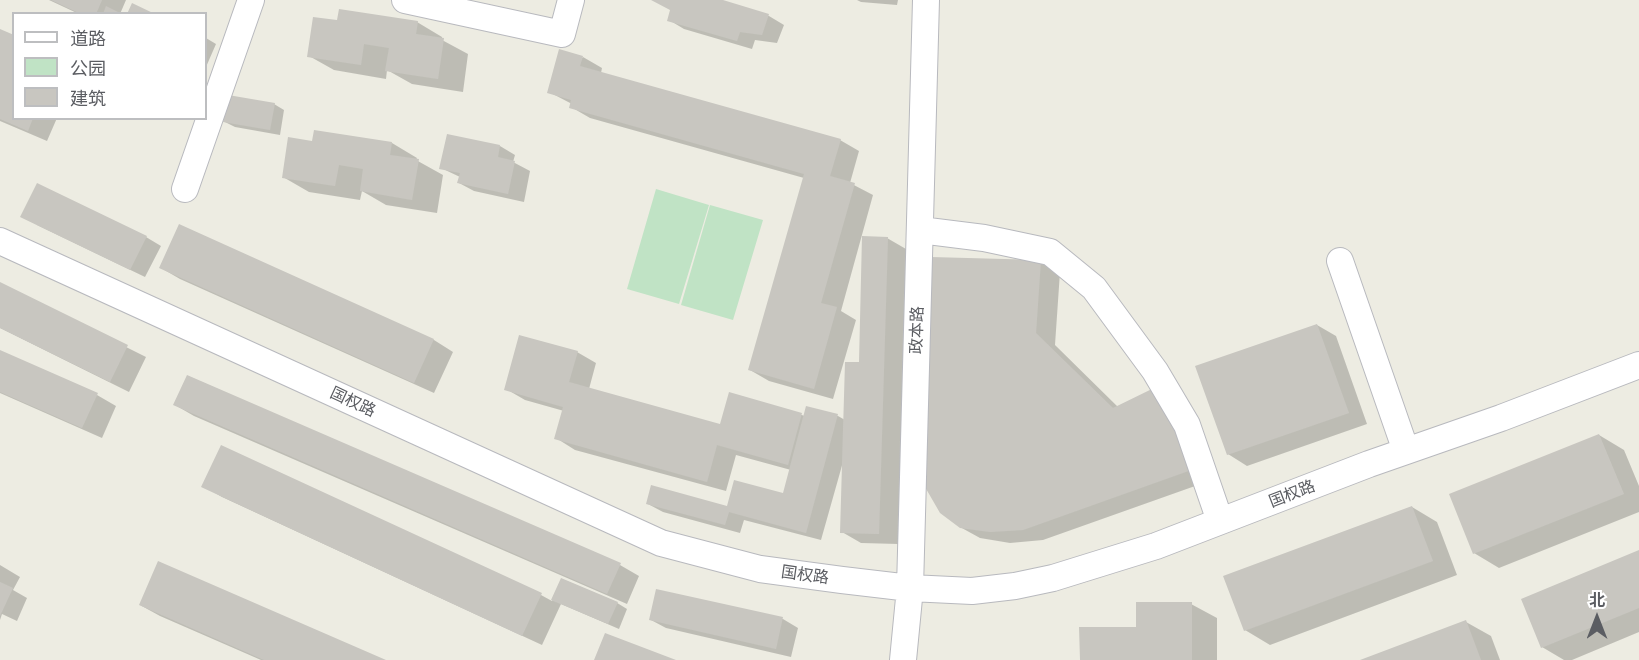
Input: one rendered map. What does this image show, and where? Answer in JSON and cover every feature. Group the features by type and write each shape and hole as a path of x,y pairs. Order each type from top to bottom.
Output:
{"street":[{"path":"185,189 251,0"},
{"path":"405,0 562,34 571,0"},
{"name":"政本路","path":"903,660 910,588 926,0"},
{"path":"920,230 984,238 1050,252 1094,288 1155,371 1187,425 1220,521"},
{"name":"国权路","path":"0,241 661,543 760,569 910,588 972,591 1053,578 1156,546 1639,365"},
{"path":"1340,261 1406,451"}],"green space":[{"path":"656,189 709,205 679,304 627,289"},
{"path":"710,205 763,220 733,320 681,305"}],"building":[{"path":"51,0 102,0 97,12 77,12"},
{"path":"651,0 723,0 769,14 762,35 740,32 737,41 667,21 670,10"},
{"path":"132,3 151,12 128,12"},
{"path":"106,6 118,12 104,12"},
{"path":"339,9 418,21 416,34 444,38 438,79 385,71 389,48 364,44 361,65 307,57 313,17 337,20"},
{"path":"0,29 12,34 12,120 32,120 28,131 0,119"},
{"path":"559,49 583,56 580,66 841,139 830,176 855,183 821,303 837,307 814,389 748,370 804,174 569,108 571,100 547,93"},
{"path":"228,95 275,103 270,130 223,122"},
{"path":"314,130 392,142 390,155 419,159 412,200 360,191 363,169 339,165 335,186 282,178 288,137 312,141"},
{"path":"447,134 500,145 498,157 515,161 508,194 457,183 460,173 439,169"},
{"path":"37,183 147,236 130,270 20,217"},
{"path":"179,224 434,339 414,383 159,268"},
{"path":"862,236 888,237 879,534 840,533 845,362 859,362"},
{"path":"931,257 1041,260 1036,333 1113,408 1158,386 1194,469 1023,530 990,532 960,528 940,513 925,487"},
{"path":"0,282 128,345 110,382 0,328"},
{"path":"1317,324 1349,413 1227,455 1195,366"},
{"path":"519,335 578,351 569,382 720,424 729,392 802,413 788,465 717,445 707,482 554,439 563,407 504,390"},
{"path":"0,350 98,393 82,428 0,392"},
{"path":"187,375 621,563 607,594 173,405"},
{"path":"806,406 838,414 806,533 729,512 725,525 646,504 651,485 727,506 734,480 783,493"},
{"path":"1599,434 1624,494 1473,554 1449,494"},
{"path":"221,445 542,593 522,636 201,487"},
{"path":"1412,506 1433,561 1244,631 1223,576"},
{"path":"1639,550 1639,608 1541,648 1521,599"},
{"path":"158,561 386,660 264,660 139,605"},
{"path":"561,578 618,602 608,624 551,600"},
{"path":"0,582 13,588 0,616"},
{"path":"656,589 783,617 776,649 649,620"},
{"path":"1136,602 1192,602 1192,660 1080,660 1079,627 1136,627"},
{"path":"1466,620 1481,660 1360,660"},
{"path":"605,633 676,660 594,660"}]}
